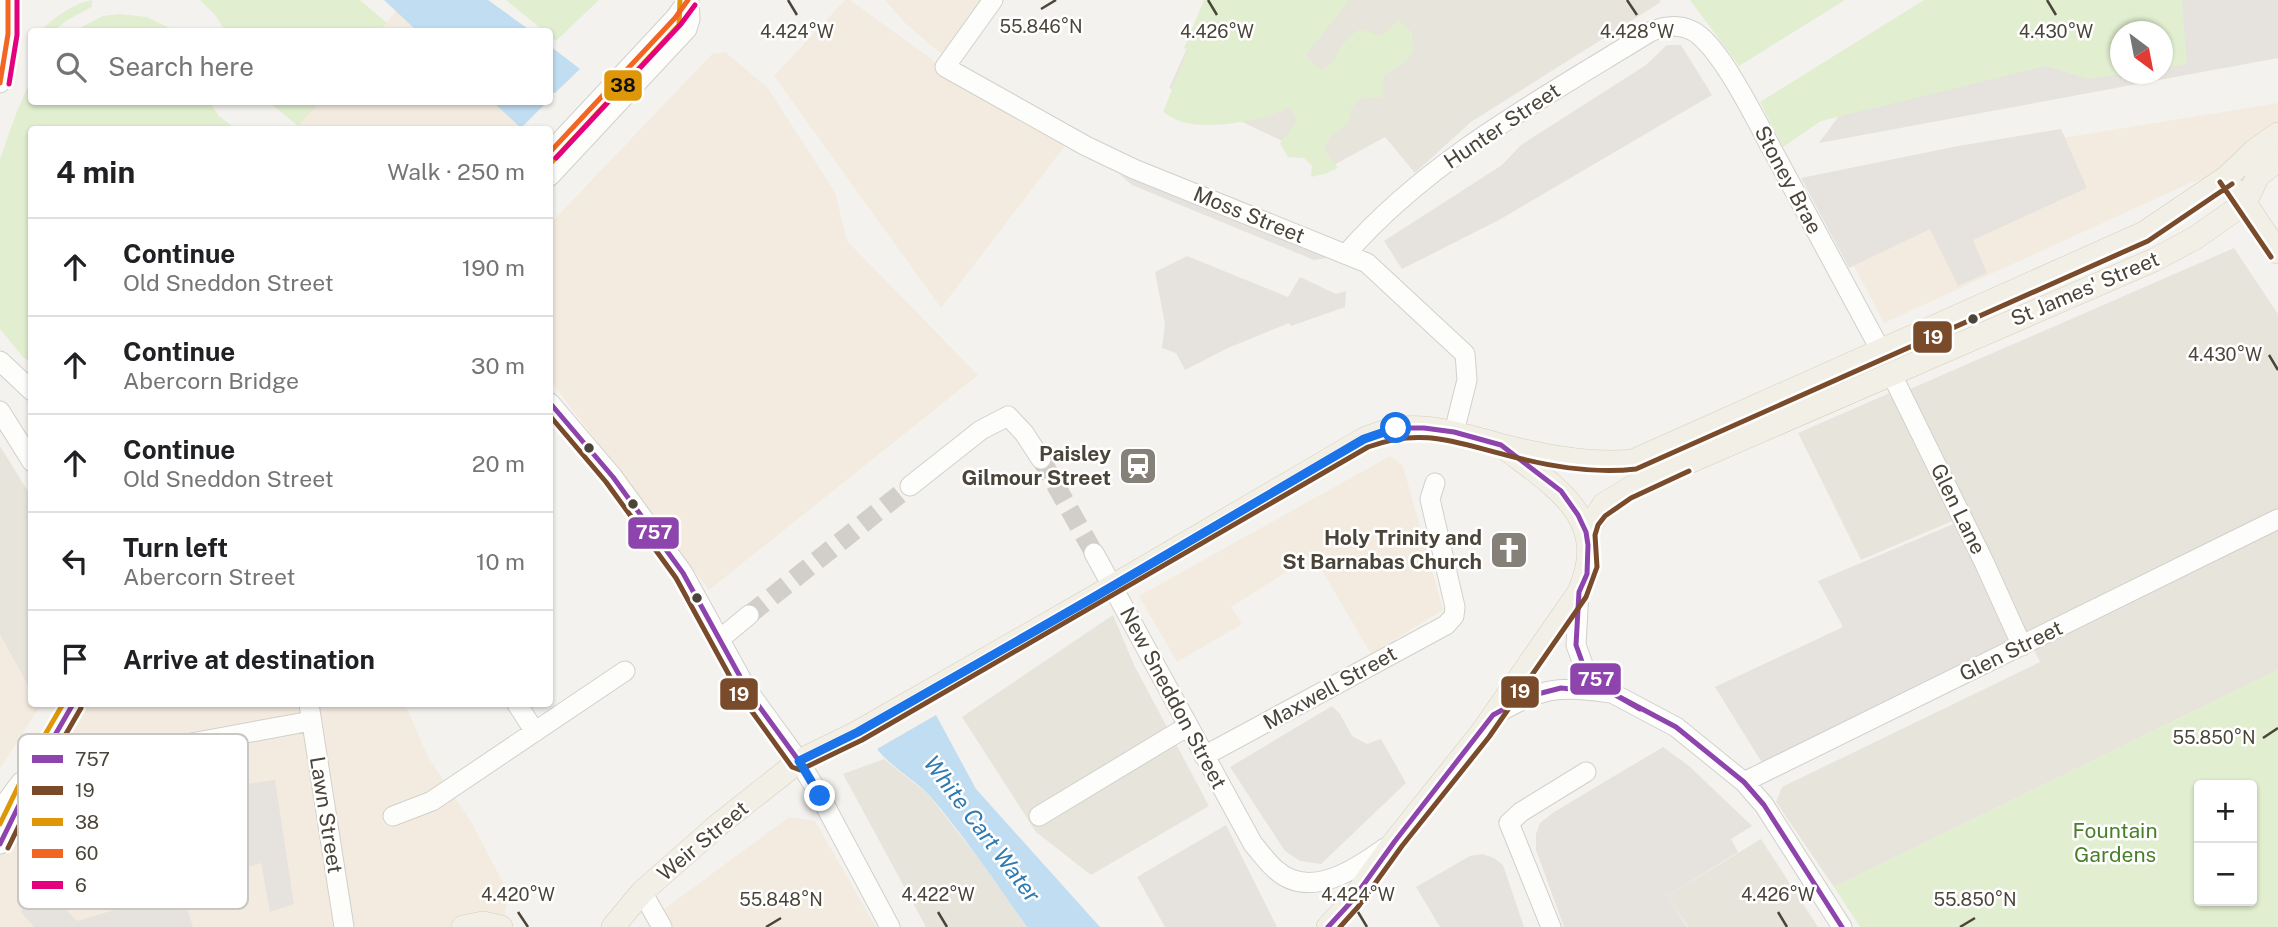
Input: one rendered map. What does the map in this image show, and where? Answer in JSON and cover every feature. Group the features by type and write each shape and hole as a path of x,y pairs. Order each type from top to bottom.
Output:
{"main road":[{"name":"St James' Street","path":"1113,586 1364,439 1396,428 1454,432 1501,445 1596,463 1633,461 2144,233 2227,177 2254,151 2278,134"},
{"path":"2245,203 2258,176 2278,160"},
{"path":"2227,177 2278,252"},
{"name":"St James' Street","path":"1586,532 1604,504 1636,485 2154,260 2194,238 2245,203"},
{"path":"1328,927 1351,902 1493,715 1579,592 1587,574 1589,561 1586,532 1571,502 1561,491 1501,445"},
{"name":"Weir Street","path":"613,927 642,892 799,761 858,732 1113,586"},
{"path":"463,927 483,923 501,927"}],"street":[{"path":"0,83 8,0"},
{"path":"553,149 689,0"},
{"path":"553,173 687,29 690,19 689,0"},
{"name":"Moss Street","path":"993,0 945,67 1086,146 1134,169 1367,263 1465,354 1466,380 1454,432"},
{"name":"Hunter Street","path":"1346,254 1367,230 1443,165 1496,127 1650,32 1661,27 1676,26"},
{"name":"Stoney Brae","path":"1676,26 1700,36 1724,67 1757,121 1881,351"},
{"path":"0,361 28,387"},
{"name":"Glen Lane","path":"1891,373 2022,646"},
{"path":"553,407 613,477 683,573 748,691 799,761 820,796 890,927"},
{"path":"0,411 28,456"},
{"path":"909,486 981,430 1008,416 1024,433 1041,459"},
{"name":"Maxwell Street","path":"1204,756 1446,625 1454,617 1455,607 1430,499 1435,483"},
{"name":"Glen Street","path":"1745,782 2278,519"},
{"name":"New Sneddon Street","path":"1094,553 1253,844 1276,871 1295,880 1325,880 1350,872 1395,841"},
{"path":"1579,592 1576,645 1585,670 1612,693 1676,727 1745,782 1764,805 1842,927"},
{"path":"720,639 749,615"},
{"path":"393,816 432,801 625,671"},
{"path":"1493,715 1526,697 1552,690 1578,688 1612,693"},
{"path":"56,734 71,707"},
{"path":"519,707 535,732"},
{"path":"213,734 310,712"},
{"name":"Lawn Street","path":"310,712 344,927"},
{"path":"1039,816 1188,726"},
{"path":"1551,927 1509,823 1521,812 1586,772"},
{"path":"0,810 18,787"},
{"path":"0,844 18,807"},
{"path":"642,892 662,927"}],"shaded area":[{"path":"845,0 850,0 977,92 1065,146 941,308 774,76"},
{"path":"885,0 985,0 953,64 906,24"},
{"path":"1209,0 1661,2 1471,122 1415,173 1385,137 1334,165 1169,88"},
{"path":"2077,0 2278,0 2278,58 2173,77 2173,21 2110,21 2110,84 2138,84 1819,143 1849,102"},
{"path":"396,11 414,28 382,28"},
{"path":"1667,45 1681,45 1712,95 1499,220 1402,269 1384,241 1502,165 1521,145 1646,65"},
{"path":"725,52 767,87 835,192 847,241 978,375 709,590 553,384 553,221 712,54"},
{"path":"2278,103 2278,129 2216,175 2190,183 1884,323 1812,186 2056,139"},
{"path":"317,105 496,105 519,126 298,126"},
{"path":"2061,129 2087,188 1973,240 1987,273 1958,286 1930,229 1849,268 1801,178 1958,146"},
{"path":"1119,174 1327,258 1314,260 1132,185"},
{"path":"2234,248 2278,314 2278,670 1834,887 1776,802 1782,787 2040,662 1908,390"},
{"path":"1187,256 1288,297 1300,277 1336,294 1346,291 1345,307 1291,326 1289,323 1228,348 1185,370 1176,353 1162,348 1165,324 1155,272"},
{"path":"1894,391 1957,519 1861,560 1798,433"},
{"path":"0,446 28,491 28,686 0,635"},
{"path":"1390,456 1403,466 1443,610 1371,654 1313,555 1231,607 1242,624 1177,662 1139,596"},
{"path":"1958,522 2013,644 1764,766 1715,687 1843,627 1818,581"},
{"path":"1113,615 1134,665 1209,806 1091,875 1036,832 962,717"},
{"path":"0,635 28,686 28,707 39,707 22,734 18,734 18,741 0,769"},
{"path":"1332,706 1340,714 1352,736 1367,744 1381,739 1406,783 1321,864 1300,861 1285,851 1230,767"},
{"path":"71,707 406,707 428,757 470,820 509,894 502,927 0,927 0,844 18,809 18,909 248,909 248,734 57,734"},
{"path":"1663,747 1689,766 1752,826 1731,839 1738,852 1667,896 1657,881 1584,927 1564,927 1536,850 1536,834 1540,823"},
{"path":"884,759 928,794 1027,927 926,927 843,774"},
{"path":"275,780 294,904 270,912 261,863 248,867 248,784"},
{"path":"789,817 815,821 876,927 672,927 663,910"},
{"path":"1226,825 1277,927 1165,927 1137,877"},
{"path":"1761,839 1818,927 1688,927 1667,896"},
{"path":"1482,854 1503,865 1524,927 1440,927 1416,887 1470,856"},
{"path":"1657,880 1687,927 1584,927"},
{"path":"23,909 65,909 77,921 117,909 187,909 193,927 34,927 21,912"}],"green space":[{"path":"92,0 92,7 58,28 44,28 58,16"},
{"path":"200,0 360,0 387,23 382,28 223,28 216,16"},
{"path":"506,0 599,0 556,41 553,38 553,28 540,28"},
{"path":"1204,0 1349,0 1306,55 1313,65 1323,70 1354,33 1361,29 1381,36 1398,21 1412,32 1413,52 1402,64 1384,75 1382,98 1368,97 1357,100 1351,110 1348,124 1331,135 1324,149 1338,168 1311,177 1312,166 1304,158 1288,157 1280,143 1298,120 1289,107 1237,123 1207,125 1182,122 1163,112 1188,50 1184,48"},
{"path":"1690,0 1845,0 1739,66"},
{"path":"1924,0 2182,0 2187,64 2173,66 2173,21 2110,21 2110,76 2088,79 2046,66 1821,121 1783,147 1760,102"},
{"path":"119,14 147,17 169,28 80,28 103,16"},
{"path":"28,87 28,105 211,105 219,116 232,126 28,126 28,361 0,329 0,159"},
{"path":"273,105 317,105 298,126"},
{"name":"Fountain Gardens","path":"2278,670 2278,927 1860,927 1834,887"}],"water":[{"path":"384,0 488,0 527,28 414,28"},
{"path":"553,48 580,69 553,93"},
{"path":"496,105 544,105 523,126 519,126"},
{"name":"White Cart Water","path":"936,715 976,789 1100,927 1027,927 930,796 877,749"}],"tunnel":[{"path":"1041,459 1094,553"},
{"path":"749,615 910,486"}],"transit line":[{"name":"60","path":"0,83 8,34 8,0"},
{"name":"6","path":"9,84 17,35 17,0"},
{"name":"38","path":"553,161 679,25 680,0"},
{"name":"60","path":"553,149 675,18 688,0"},
{"name":"6","path":"556,158 681,24 695,5"},
{"name":"19","path":"2220,182 2271,257"},
{"name":"19","path":"553,420 606,482 676,578 740,695 792,767 800,770 862,740 1368,447 1407,438 1441,439 1559,467 1605,471 1636,469 2148,241 2232,184"},
{"name":"757","path":"553,407 613,477 683,573 748,691 799,761"},
{"name":"757","path":"799,761 858,732 1364,439 1396,428 1454,432 1501,445 1561,491 1578,515 1586,532 1588,545 1587,574 1579,592 1576,645 1585,670 1612,693 1676,727 1744,782 1764,805 1842,927"},
{"name":"19","path":"1340,927 1489,737 1586,597 1597,567 1595,535 1598,525 1605,516 1631,498 1689,471"},
{"name":"757","path":"1328,927 1351,902 1493,715 1526,697 1561,688 1612,693 1640,709"},
{"name":"38","path":"45,734 61,707"},
{"name":"757","path":"56,734 71,707"},
{"name":"19","path":"66,734 81,708"},
{"name":"38","path":"0,824 18,787"},
{"name":"757","path":"0,844 18,807"},
{"name":"19","path":"8,848 18,828"}],"place":[{"name":"Paisley Gilmour Street","path":"1138,466"},
{"name":"Holy Trinity and St Barnabas Church","path":"1509,550"}],"route":[{"path":"820,796 799,761 858,732 1364,439 1396,428"}]}
